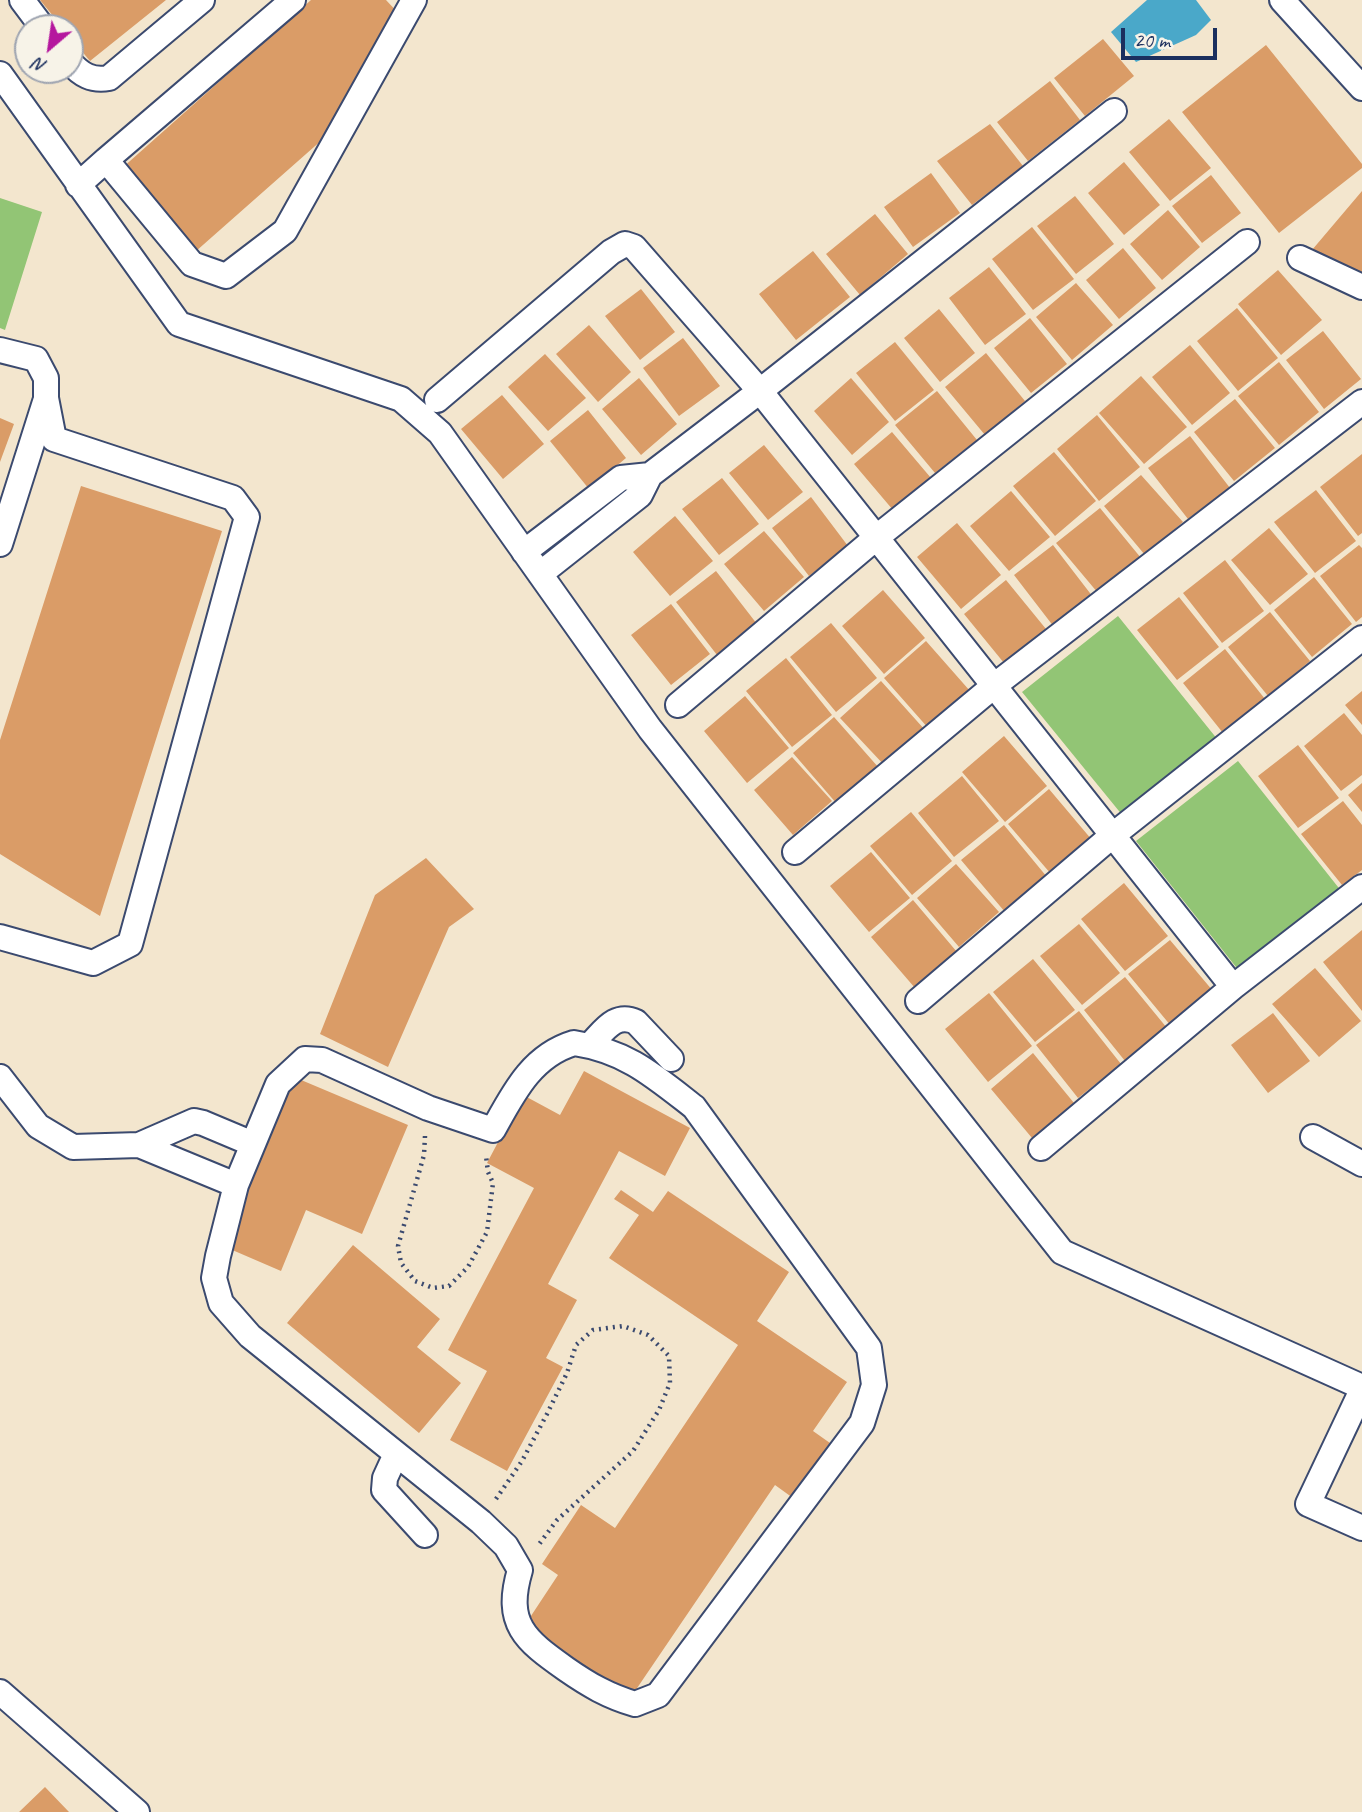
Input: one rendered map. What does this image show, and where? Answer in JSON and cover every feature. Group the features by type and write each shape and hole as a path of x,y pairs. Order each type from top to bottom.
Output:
{"street":[{"path":"84,74 99,80 109,78 202,0"},
{"path":"78,185 293,0"},
{"path":"106,160 192,264 226,276 285,231 414,0"},
{"path":"1282,0 1362,88"},
{"path":"0,74 179,324 401,399 440,433 650,729 1062,1252 1362,1389 1308,1504 1362,1528"},
{"path":"540,574 640,495 650,475 1114,111"},
{"path":"678,705 877,537 1247,242"},
{"path":"438,400 611,251 625,244 634,247 760,391 1233,987"},
{"path":"1300,258 1362,286"},
{"path":"0,350 36,359 46,378 46,398 54,439 233,498 247,517 130,944 93,963 0,937"},
{"path":"0,544 46,398"},
{"path":"795,852 995,685 1362,402"},
{"path":"524,552 621,478 650,475"},
{"path":"918,1000 1113,835 1362,638"},
{"path":"1041,1148 1233,987 1362,887"},
{"path":"590,1045 612,1021 630,1019 671,1059"},
{"path":"573,1043 620,1054 659,1079 694,1107 869,1348 874,1385 862,1423 658,1695 635,1704 594,1689 534,1646 516,1616 514,1592 520,1570 506,1546 481,1522 250,1336 221,1303 214,1278 236,1185 253,1144 278,1084 305,1059 322,1060 428,1108 493,1130 517,1088 534,1066 555,1049 573,1043"},
{"path":"0,1077 38,1126 73,1147 139,1145 194,1121 203,1122 253,1144"},
{"path":"1314,1138 1362,1164"},
{"path":"139,1145 236,1185"},
{"path":"396,1454 385,1478 384,1490 425,1535"},
{"path":"0,1692 137,1812"}],"path":[{"path":"428,1108 424,1155 398,1246 401,1263 415,1281 433,1288 449,1286 468,1267 487,1232 494,1183 485,1158 493,1130"},
{"path":"481,1522 522,1461 567,1373 576,1345 593,1330 624,1326 648,1335 668,1356 670,1384 659,1410 633,1451 557,1520 520,1570"}],"green space":[{"path":"0,198 42,212 5,330 0,328"},
{"path":"1118,616 1218,740 1123,816 1022,692"},
{"path":"1238,761 1342,892 1240,972 1136,841"}],"water":[{"path":"1147,0 1196,0 1211,20 1196,35 1136,62 1111,32"}],"building":[{"path":"40,0 166,0 90,61 84,54 84,14 52,14"},
{"path":"311,0 386,0 400,15 323,139 195,252 121,169"},
{"path":"1103,39 1134,76 1085,116 1054,78"},
{"path":"1266,45 1362,164 1362,168 1279,233 1182,112"},
{"path":"1050,81 1080,120 1028,161 997,122"},
{"path":"1169,119 1211,168 1170,201 1129,152"},
{"path":"990,124 1023,166 972,205 937,161"},
{"path":"1124,162 1160,205 1124,235 1088,193"},
{"path":"931,173 960,213 913,247 884,207"},
{"path":"1211,175 1241,213 1202,243 1172,206"},
{"path":"1362,191 1362,278 1312,250"},
{"path":"1075,196 1114,244 1076,274 1037,226"},
{"path":"1168,210 1200,247 1162,280 1130,244"},
{"path":"875,214 908,254 860,295 826,254"},
{"path":"1032,227 1074,279 1033,310 992,259"},
{"path":"1123,248 1156,288 1119,319 1086,280"},
{"path":"813,251 850,297 796,340 759,294"},
{"path":"989,267 1026,314 985,345 949,298"},
{"path":"1278,270 1322,320 1281,355 1238,304"},
{"path":"1076,283 1113,325 1072,360 1036,317"},
{"path":"641,289 675,332 640,360 605,316"},
{"path":"1237,308 1278,358 1238,391 1197,341"},
{"path":"939,309 975,353 940,382 904,338"},
{"path":"1030,318 1067,364 1031,393 994,348"},
{"path":"589,325 631,372 598,402 556,354"},
{"path":"1323,331 1361,379 1324,409 1286,360"},
{"path":"683,338 720,386 679,416 643,368"},
{"path":"895,342 934,390 895,421 856,373"},
{"path":"1190,345 1230,393 1192,425 1152,377"},
{"path":"986,353 1025,401 985,435 945,387"},
{"path":"545,354 586,398 548,431 508,387"},
{"path":"1279,362 1319,412 1279,445 1238,396"},
{"path":"1141,376 1187,427 1144,464 1099,413"},
{"path":"639,378 677,424 641,455 602,409"},
{"path":"851,378 889,422 852,455 814,411"},
{"path":"937,391 977,440 935,473 895,425"},
{"path":"502,395 544,444 503,479 461,429"},
{"path":"1235,399 1275,448 1234,481 1194,432"},
{"path":"588,410 626,458 589,489 550,441"},
{"path":"1097,415 1140,467 1099,501 1057,449"},
{"path":"0,418 14,424 0,462"},
{"path":"892,432 931,478 893,510 854,464"},
{"path":"1190,436 1230,488 1188,519 1148,468"},
{"path":"764,445 803,492 768,520 729,473"},
{"path":"1054,452 1096,501 1055,536 1013,486"},
{"path":"1362,454 1362,533 1358,536 1320,487"},
{"path":"1141,475 1183,522 1145,555 1104,506"},
{"path":"722,478 759,524 719,555 682,509"},
{"path":"81,486 222,531 100,916 0,854 0,740"},
{"path":"1316,490 1356,541 1315,573 1274,522"},
{"path":"1011,491 1050,537 1009,571 970,526"},
{"path":"811,497 848,546 809,576 772,528"},
{"path":"1100,508 1141,558 1098,593 1056,543"},
{"path":"675,516 713,561 670,596 633,552"},
{"path":"957,523 1001,575 961,609 917,557"},
{"path":"1269,528 1308,574 1270,605 1231,560"},
{"path":"764,531 804,577 764,611 724,564"},
{"path":"1053,545 1093,597 1054,627 1014,575"},
{"path":"1359,545 1362,548 1362,617 1356,622 1320,576"},
{"path":"1225,560 1264,611 1222,643 1183,593"},
{"path":"716,571 757,624 717,655 676,602"},
{"path":"1314,577 1352,624 1312,657 1274,610"},
{"path":"1006,580 1046,629 1004,663 964,614"},
{"path":"883,590 925,638 884,674 842,626"},
{"path":"1179,597 1219,647 1177,680 1137,630"},
{"path":"671,604 710,654 671,685 631,635"},
{"path":"1270,612 1310,661 1268,696 1228,647"},
{"path":"831,623 877,678 836,712 790,657"},
{"path":"926,641 970,691 929,729 884,678"},
{"path":"1225,649 1265,699 1223,733 1183,683"},
{"path":"786,658 832,715 792,747 746,691"},
{"path":"881,681 925,730 885,766 840,718"},
{"path":"1362,691 1362,725 1345,705"},
{"path":"745,696 789,748 747,783 704,731"},
{"path":"1344,713 1362,735 1362,775 1341,791 1304,746"},
{"path":"834,717 879,768 837,804 793,753"},
{"path":"1004,736 1047,786 1005,822 962,772"},
{"path":"1298,745 1339,798 1298,828 1258,776"},
{"path":"792,757 832,801 793,835 754,790"},
{"path":"962,776 999,821 954,857 918,813"},
{"path":"1362,783 1362,812 1348,795"},
{"path":"1049,789 1092,840 1051,874 1008,824"},
{"path":"1343,801 1362,825 1362,870 1342,885 1301,834"},
{"path":"911,812 952,861 912,895 870,846"},
{"path":"1004,825 1047,877 1005,912 961,860"},
{"path":"871,852 910,898 869,932 830,886"},
{"path":"426,858 474,909 449,927 388,1067 320,1034 375,895"},
{"path":"956,864 999,912 959,947 917,898"},
{"path":"1124,883 1168,936 1125,971 1081,919"},
{"path":"913,900 957,952 915,988 871,937"},
{"path":"1079,924 1120,973 1082,1005 1040,956"},
{"path":"1362,930 1362,1011 1323,962"},
{"path":"1170,940 1213,991 1171,1026 1128,974"},
{"path":"1033,959 1075,1010 1035,1042 993,992"},
{"path":"1315,968 1361,1021 1319,1057 1272,1004"},
{"path":"1125,977 1167,1028 1125,1061 1084,1010"},
{"path":"989,993 1032,1046 988,1082 945,1029"},
{"path":"1079,1011 1121,1064 1078,1098 1036,1045"},
{"path":"1273,1013 1310,1061 1268,1093 1231,1045"},
{"path":"1033,1053 1074,1103 1032,1138 991,1089"},
{"path":"584,1071 690,1128 665,1176 619,1151 548,1284 577,1300 546,1358 563,1367 507,1471 450,1440 487,1371 448,1350 534,1188 487,1163 523,1095 560,1115"},
{"path":"294,1077 408,1125 362,1234 306,1210 281,1271 223,1246"},
{"path":"621,1190 653,1212 668,1191 789,1272 757,1321 847,1382 813,1431 830,1443 793,1498 775,1485 631,1697 525,1625 558,1575 542,1564 581,1505 615,1528 738,1345 609,1258 639,1215 614,1199"},
{"path":"353,1245 440,1319 417,1347 461,1383 419,1433 287,1323"},
{"path":"45,1787 69,1812 19,1812"}]}
